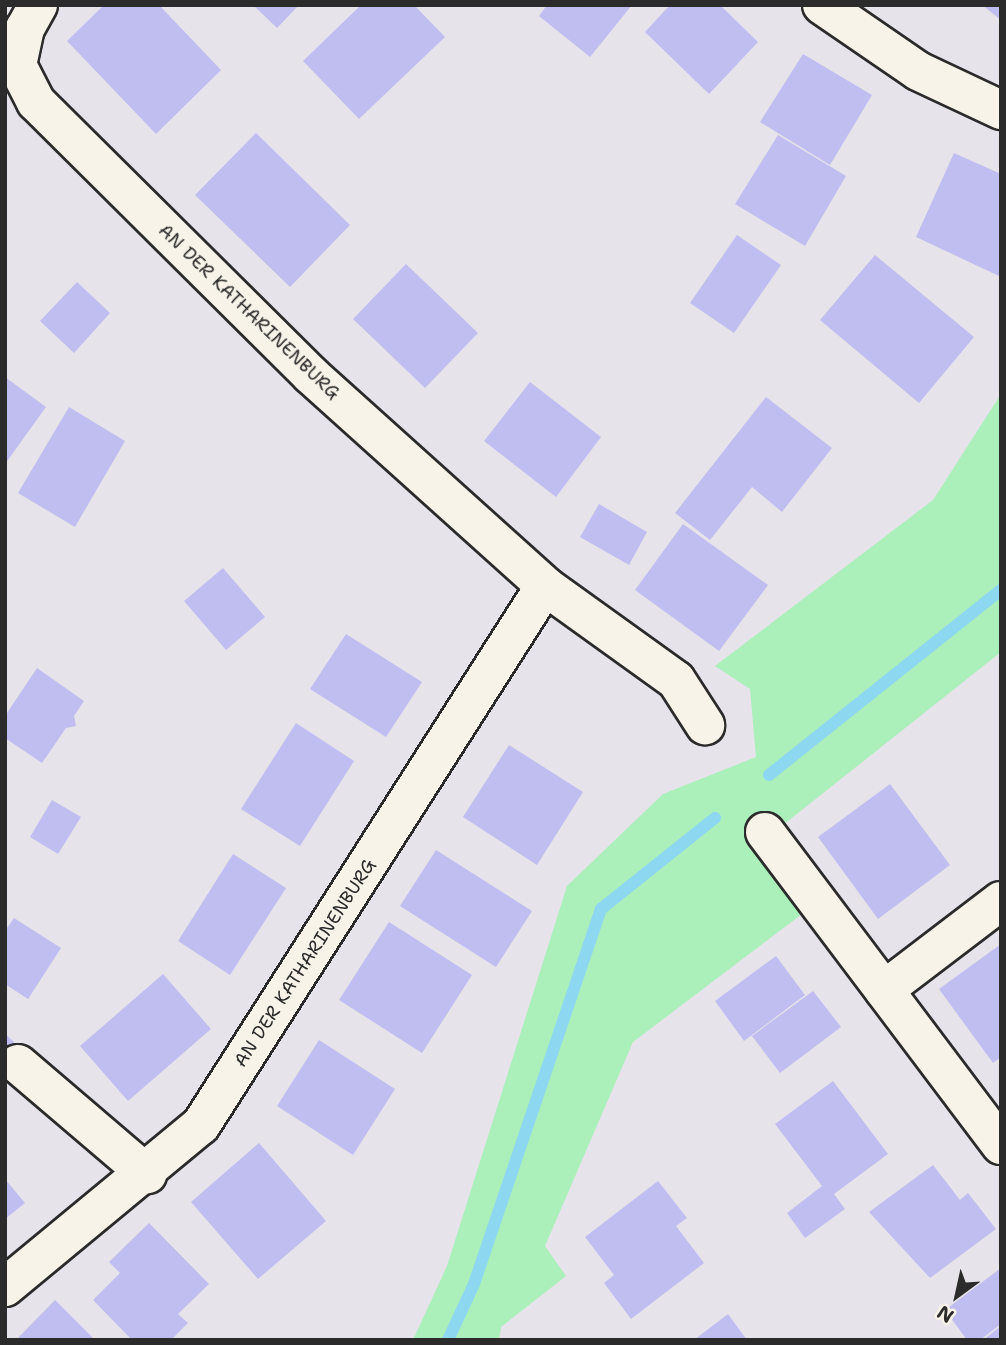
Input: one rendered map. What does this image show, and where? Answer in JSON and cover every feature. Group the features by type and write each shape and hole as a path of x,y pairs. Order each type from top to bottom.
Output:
{"street":[{"name":"AN DER KATHARINENBURG","path":"38,5 24,28 17,65 36,102 311,375 545,586 676,680 705,725"},
{"path":"822,5 918,71 1001,110"},
{"name":"AN DER KATHARINENBURG","path":"5,1287 147,1174 201,1125 545,586"},
{"path":"765,832 1001,1145"},
{"path":"884,990 1001,901"},
{"path":"18,1064 147,1174"}],"green space":[{"path":"1001,394 1001,652 759,844 806,911 633,1042 545,1246 566,1276 501,1327 499,1340 413,1340 447,1266 567,886 663,794 756,757 750,689 715,666 933,500"}],"building":[{"path":"104,5 159,5 221,70 156,134 67,41"},
{"path":"253,5 299,5 277,28"},
{"path":"361,5 414,5 445,37 359,119 303,61"},
{"path":"547,5 632,5 590,57 539,16"},
{"path":"670,5 720,5 758,42 709,94 645,32"},
{"path":"982,5 1001,5 1001,20"},
{"path":"803,54 872,95 830,165 760,122"},
{"path":"256,133 350,225 290,287 195,195"},
{"path":"778,135 846,176 805,246 735,204"},
{"path":"954,153 1001,174 1001,277 916,237"},
{"path":"737,235 781,265 734,333 690,303"},
{"path":"875,255 974,337 919,403 820,320"},
{"path":"406,264 478,333 425,388 353,319"},
{"path":"77,282 110,313 74,353 40,321"},
{"path":"5,377 46,407 5,464"},
{"path":"530,382 601,437 556,497 484,441"},
{"path":"766,397 832,448 782,512 752,487 710,540 675,513"},
{"path":"69,407 125,441 75,527 18,493"},
{"path":"599,504 647,532 629,565 580,537"},
{"path":"683,524 768,585 719,651 635,590"},
{"path":"223,568 265,617 226,650 184,601"},
{"path":"346,634 422,682 386,737 310,689"},
{"path":"37,668 84,701 74,716 76,726 66,728 42,763 5,738 5,716"},
{"path":"296,723 354,761 300,846 241,809"},
{"path":"509,745 583,792 537,865 463,817"},
{"path":"890,784 950,865 878,919 818,837"},
{"path":"52,800 81,817 58,854 30,837"},
{"path":"436,850 532,911 496,967 400,906"},
{"path":"233,854 286,888 230,975 178,941"},
{"path":"14,918 61,948 28,999 5,984 5,931"},
{"path":"389,922 472,975 422,1053 339,1000"},
{"path":"1001,944 1001,1057 993,1063 939,989"},
{"path":"776,956 805,995 744,1041 715,1001"},
{"path":"163,974 211,1029 128,1101 80,1046"},
{"path":"813,991 841,1027 780,1073 752,1036"},
{"path":"5,1034 14,1042 5,1052"},
{"path":"319,1040 395,1089 353,1155 277,1106"},
{"path":"833,1081 888,1154 834,1194 845,1209 805,1238 787,1213 822,1186 775,1124"},
{"path":"259,1143 326,1221 258,1279 191,1202"},
{"path":"933,1165 960,1200 968,1193 996,1229 930,1278 869,1212"},
{"path":"5,1179 25,1203 5,1219"},
{"path":"658,1181 687,1218 676,1226 704,1263 631,1319 604,1283 614,1275 585,1237"},
{"path":"149,1223 209,1284 178,1314 188,1323 171,1340 132,1340 93,1300 120,1273 109,1262"},
{"path":"1001,1268 1001,1324 980,1340 967,1340 945,1310"},
{"path":"55,1300 95,1340 16,1340"},
{"path":"728,1314 747,1340 694,1340"},
{"path":"1001,1326 1001,1340 983,1340"}],"waterway":[{"path":"769,775 1001,590"},
{"path":"448,1340 474,1284 601,909 715,818"}]}
